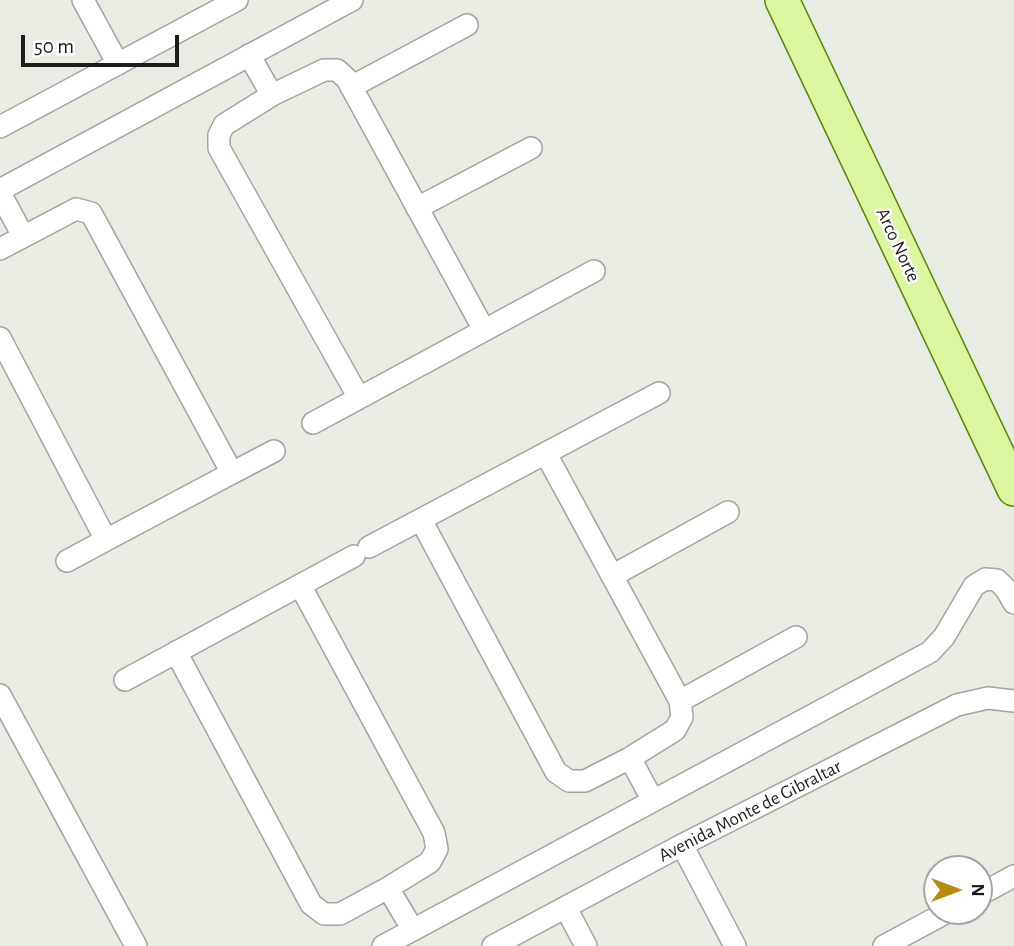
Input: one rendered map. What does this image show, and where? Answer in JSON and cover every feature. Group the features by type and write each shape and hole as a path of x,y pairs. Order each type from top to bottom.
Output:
{"main road":[{"name":"Arco Norte","path":"782,0 1014,489"}],"street":[{"path":"83,0 118,64"},
{"path":"23,236 0,191 352,0"},
{"path":"0,127 234,1"},
{"path":"351,87 467,24"},
{"path":"249,55 272,96"},
{"path":"359,398 219,148 219,135 224,125 272,96 324,70 337,70 351,87 484,331"},
{"path":"418,208 531,148"},
{"path":"0,250 76,209 90,213 232,473"},
{"path":"313,423 594,271"},
{"path":"0,338 106,540"},
{"path":"125,680 659,393"},
{"path":"67,561 274,451"},
{"path":"421,520 556,772 569,781 585,781 630,758 675,730 682,717 680,701 546,454"},
{"path":"612,576 729,512"},
{"path":"383,946 930,652 944,637 974,586 985,579 997,580 1014,603"},
{"path":"176,652 311,904 324,914 340,914 430,862 437,849 435,834 300,585"},
{"path":"680,701 796,637"},
{"path":"0,695 136,946"},
{"name":"Avenida Monte de Gibraltar","path":"493,946 682,845 957,705 988,698 1014,701"},
{"path":"630,758 653,801"},
{"path":"682,845 736,946"},
{"path":"993,887 1014,876"},
{"path":"388,888 413,930"},
{"path":"566,908 586,946"},
{"path":"892,944 925,925"}]}
